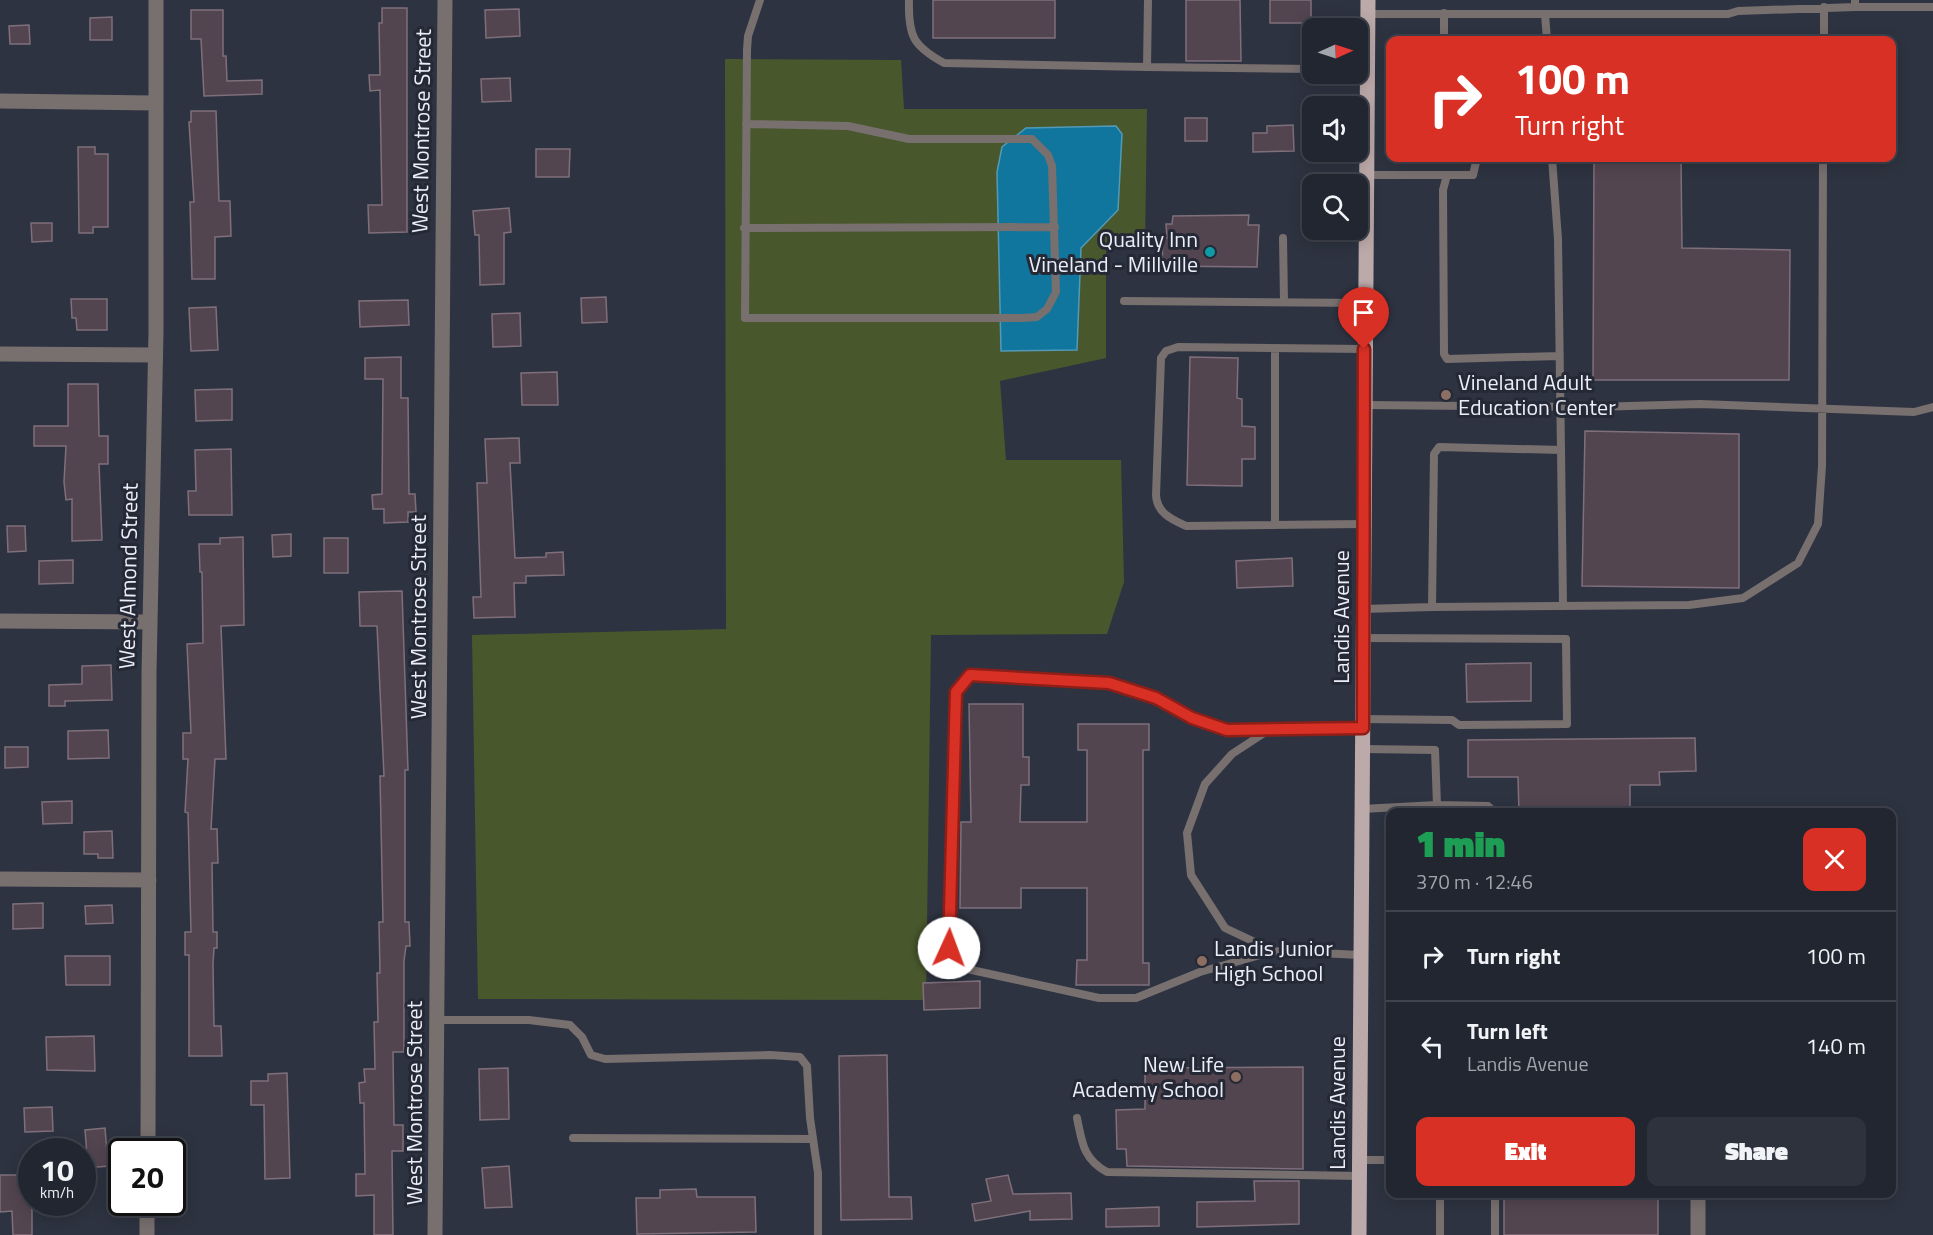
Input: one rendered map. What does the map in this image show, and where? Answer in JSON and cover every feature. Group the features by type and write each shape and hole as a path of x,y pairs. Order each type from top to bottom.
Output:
{"main road":[{"name":"Landis Avenue","path":"1363,84 1366,174"},
{"name":"Landis Avenue","path":"1359,1235 1365,240"}],"street":[{"name":"West Almond Street","path":"148,1138 156,0"},
{"name":"West Montrose Street","path":"435,1235 445,0"},
{"path":"0,101 155,104"},
{"path":"0,354 155,355"},
{"path":"0,621 150,622"},
{"path":"0,879 149,880"},
{"path":"1698,1198 1698,1235"},
{"path":"147,1216 147,1235"}],"lane":[{"path":"746,124 848,126 909,139 1032,139 1044,150 1053,166 1056,292 1053,301 1037,317 1023,318 745,318 744,228 746,124 748,36 760,0"},
{"path":"909,0 912,36 922,51 944,63 1302,69"},
{"path":"1147,67 1148,0"},
{"path":"1738,0 1738,11"},
{"path":"1368,7 1444,13 1728,14 1738,11 1855,4 1933,7"},
{"path":"1824,7 1824,36"},
{"path":"1444,13 1444,36"},
{"path":"1545,14 1547,36"},
{"path":"1368,175 1473,175 1476,162"},
{"path":"1552,162 1558,239 1563,606"},
{"path":"1363,609 1689,605 1743,598 1798,563 1818,524 1822,408 1824,162"},
{"path":"1447,175 1443,190 1444,354 1447,359 1558,356"},
{"path":"744,228 1055,227"},
{"path":"1283,238 1284,302"},
{"path":"1124,301 1365,303"},
{"path":"1364,349 1178,347 1166,351 1161,358 1156,495 1157,505 1162,512 1186,526 1364,524"},
{"path":"1275,349 1275,524"},
{"path":"1364,405 1700,404 1914,412 1933,407"},
{"path":"1432,607 1434,454 1439,447 1561,450"},
{"path":"1361,955 1274,951 1200,972 1136,998 1099,998 967,969 949,948 956,692 970,675 1109,683 1156,698 1192,718 1227,730 1452,720 1459,725 1567,724 1566,639 1363,638"},
{"path":"1271,729 1232,754 1205,784 1187,833 1191,875 1225,928 1274,951"},
{"path":"1363,749 1435,750 1437,805"},
{"path":"1362,809 1437,805 1488,806 1490,808"},
{"path":"437,1020 529,1020 570,1025 582,1037 591,1055 605,1059 770,1055 800,1057 807,1065 818,1173 818,1235"},
{"path":"1077,1118 1084,1149 1094,1165 1107,1172 1359,1176"},
{"path":"573,1138 813,1139"},
{"path":"1359,1160 1386,1160"},
{"path":"1440,1198 1440,1235"},
{"path":"1495,1198 1495,1235"}],"green space":[{"path":"725,59 901,60 904,109 1147,109 1145,245 1106,247 1106,358 1000,381 1006,460 1121,460 1124,582 1107,634 931,635 926,1000 478,999 472,635 726,629"}],"water":[{"path":"1116,126 1122,134 1118,210 1081,248 1077,350 1001,351 997,172 1002,147 1026,128"}],"building":[{"path":"933,0 1055,0 1055,38 933,38"},
{"path":"1186,0 1240,0 1241,61 1186,61"},
{"path":"1270,0 1311,0 1311,18 1302,18 1302,23 1270,23"},
{"path":"382,8 407,8 407,232 369,233 368,205 382,205 380,90 370,91 369,75 380,75 379,23 382,23"},
{"path":"519,9 520,36 486,38 485,10"},
{"path":"191,10 223,10 223,56 226,56 227,81 262,80 262,94 204,96 201,39 191,39"},
{"path":"112,17 112,40 90,40 90,18"},
{"path":"29,25 30,44 10,44 9,26"},
{"path":"510,78 511,101 482,102 481,79"},
{"path":"191,111 216,111 219,201 230,201 231,236 215,237 215,279 192,279 190,202 194,202 189,122 191,122"},
{"path":"1185,118 1207,118 1207,141 1185,141"},
{"path":"1293,125 1294,151 1253,152 1253,133 1267,133 1267,126"},
{"path":"78,147 95,147 95,154 108,154 108,227 93,227 93,233 79,233"},
{"path":"536,149 570,149 569,177 536,177"},
{"path":"1594,162 1681,162 1682,248 1790,250 1789,380 1593,380"},
{"path":"509,208 511,232 504,233 504,284 480,285 479,235 475,235 473,211"},
{"name":"Quality Inn Vineland - Millville","path":"1249,215 1248,225 1259,225 1257,267 1162,266 1163,238 1167,238 1166,224 1172,224 1173,216"},
{"path":"31,223 52,223 52,241 32,242"},
{"path":"606,297 607,322 582,323 581,298"},
{"path":"71,299 107,299 107,330 77,330 76,318 72,318"},
{"path":"408,300 409,325 360,327 359,301"},
{"path":"216,307 218,350 191,351 189,308"},
{"path":"520,313 521,346 493,347 492,314"},
{"path":"401,357 401,398 408,398 409,494 415,494 416,512 408,512 408,522 384,523 384,509 373,509 372,495 382,494 383,379 365,379 365,358"},
{"path":"1190,357 1238,358 1237,398 1242,399 1242,426 1255,427 1255,459 1242,459 1242,486 1187,485"},
{"path":"557,372 558,405 522,405 521,373"},
{"path":"68,384 98,384 99,436 108,436 108,464 99,464 102,540 72,541 72,499 66,500 64,482 66,446 34,446 34,426 68,426"},
{"path":"232,389 232,420 196,421 195,390"},
{"path":"1585,431 1739,434 1739,588 1582,586"},
{"path":"519,438 520,463 510,463 515,558 546,557 546,553 563,552 564,575 526,576 526,583 514,583 515,617 474,618 473,597 481,597 477,483 487,483 485,439"},
{"path":"231,449 232,515 189,515 188,491 196,491 195,450"},
{"path":"7,526 25,526 26,551 8,552"},
{"path":"291,534 291,556 273,557 272,535"},
{"path":"243,537 244,625 221,626 226,759 215,759 211,829 217,829 218,863 212,863 213,932 217,932 217,948 214,948 213,964 214,1026 221,1026 222,1056 189,1056 189,955 185,955 185,932 191,932 188,813 185,812 188,759 183,759 183,733 191,733 187,644 203,643 202,572 200,572 199,544 220,544 220,538"},
{"path":"324,538 348,538 348,573 324,573"},
{"path":"1292,558 1293,586 1237,588 1236,561"},
{"path":"73,560 73,583 39,584 39,561"},
{"path":"402,591 408,770 405,770 405,922 409,922 410,946 406,946 404,961 404,1052 393,1052 394,1125 403,1125 403,1151 392,1151 393,1235 374,1235 374,1195 356,1196 356,1174 365,1174 364,1103 360,1103 359,1083 365,1082 364,1069 375,1069 374,1022 378,1022 377,973 380,973 379,922 383,922 380,776 384,776 377,626 360,626 359,592"},
{"path":"1531,663 1531,701 1467,702 1466,664"},
{"path":"111,665 112,700 65,701 65,706 49,706 49,685 82,684 82,666"},
{"path":"969,704 1023,704 1023,757 1029,757 1029,785 1021,785 1020,822 1087,822 1087,750 1078,750 1078,724 1149,724 1149,750 1143,750 1143,963 1149,963 1149,985 1076,985 1077,960 1087,960 1087,888 1021,888 1021,908 960,908 961,822 971,822"},
{"path":"108,730 109,758 68,759 68,731"},
{"path":"1695,738 1696,771 1659,772 1660,785 1630,785 1630,808 1519,808 1518,777 1468,777 1468,740"},
{"path":"5,747 28,747 28,767 5,768"},
{"path":"72,801 72,823 43,824 42,802"},
{"path":"112,831 113,858 98,858 98,854 84,854 84,832"},
{"path":"43,903 43,928 13,929 13,904"},
{"path":"112,905 113,923 86,924 85,906"},
{"path":"65,956 110,956 110,985 66,985"},
{"path":"980,981 980,1008 924,1010 923,983"},
{"path":"94,1036 95,1071 47,1070 46,1037"},
{"path":"887,1055 889,1197 911,1197 912,1219 841,1220 839,1056"},
{"path":"1303,1067 1303,1169 1127,1166 1126,1149 1117,1149 1116,1110 1145,1109 1145,1068"},
{"path":"508,1068 509,1119 480,1120 479,1069"},
{"path":"287,1073 290,1178 265,1179 264,1105 251,1105 251,1081 268,1081 268,1074"},
{"path":"52,1107 53,1131 25,1132 24,1108"},
{"path":"105,1128 108,1166 96,1167 96,1138 86,1138 85,1130"},
{"path":"509,1166 512,1207 485,1208 482,1168"},
{"path":"0,1175 18,1175 18,1216 32,1216 32,1235 13,1235 12,1211 0,1212"},
{"path":"1008,1175 1013,1194 1071,1193 1072,1219 1030,1220 1030,1211 975,1221 972,1204 991,1201 986,1179"},
{"path":"1254,1181 1299,1181 1299,1224 1197,1227 1197,1202 1255,1201"},
{"path":"696,1189 697,1197 755,1197 756,1232 637,1234 636,1198 660,1198 660,1190"},
{"path":"1504,1198 1658,1198 1658,1235 1504,1235"},
{"path":"1159,1207 1159,1226 1106,1227 1106,1209"}],"place":[{"name":"Quality Inn Vineland - Millville","path":"1210,252"},
{"name":"Vineland Adult Education Center","path":"1446,395"},
{"name":"Landis Junior High School","path":"1202,961"},
{"name":"New Life Academy School","path":"1236,1077"}],"route":[{"path":"949,948 956,692 970,675 1109,683 1156,698 1192,718 1227,730 1363,728 1364,349"}]}
